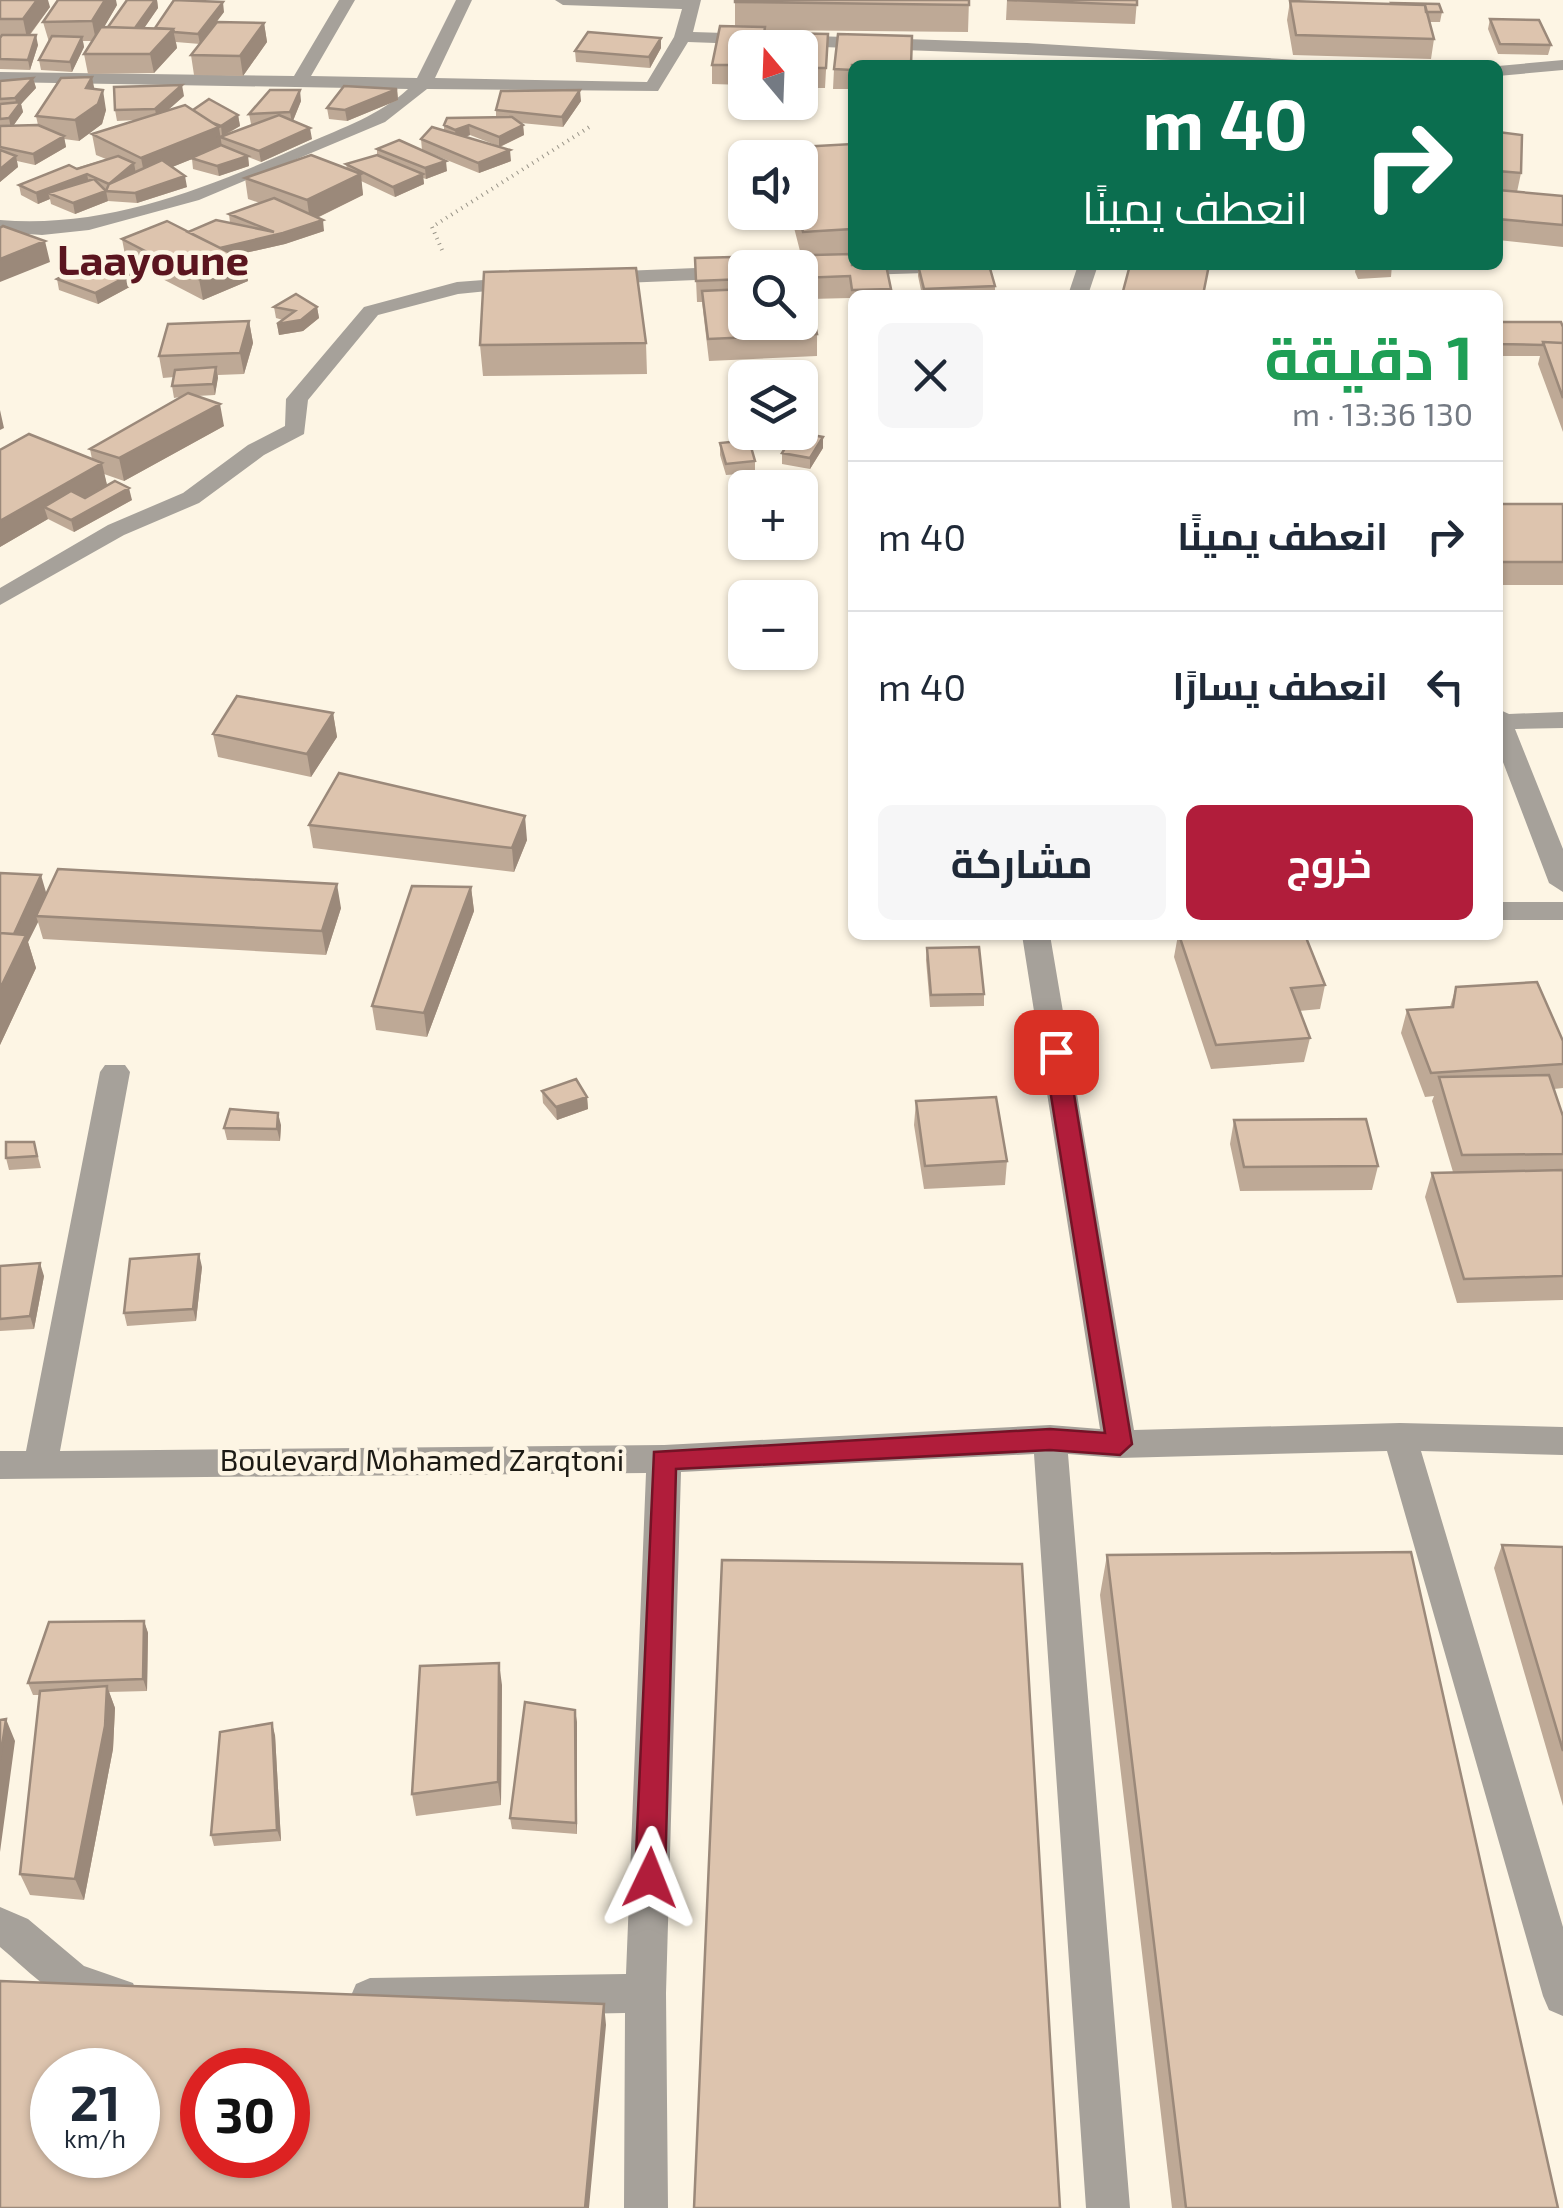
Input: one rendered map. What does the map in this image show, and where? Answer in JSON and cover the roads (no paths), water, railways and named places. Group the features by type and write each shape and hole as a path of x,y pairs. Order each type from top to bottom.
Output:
{"street":[{"path":"299,82 348,0"},
{"path":"0,226 68,225 183,198 364,126 399,108 427,83 464,0"},
{"path":"0,76 652,87 683,38 692,2 563,0"},
{"path":"683,38 1045,49 1219,60"},
{"path":"1503,71 1563,65"},
{"path":"818,270 848,269"},
{"path":"0,598 116,530 192,498 256,450 296,429 297,399 371,311 457,288 728,273"},
{"path":"1503,719 1563,720"},
{"path":"1503,729 1563,883"},
{"path":"1503,911 1563,911"},
{"path":"1037,940 1120,1444"},
{"path":"42,1463 115,1072"},
{"path":"1400,1437 1563,1996"},
{"name":"Boulevard Mohamed Zarqtoni","path":"0,1464 664,1459 1050,1439 1120,1444 1400,1437 1563,1441"},
{"path":"1050,1439 1108,2208"},
{"path":"646,2208 646,1992 664,1459"},
{"path":"0,1926 14,1931 43,1962 71,1980 110,1996 160,2002"},
{"path":"335,1998 646,1992"}],"district":[{"name":"Laayoune","path":"153,260"}]}
